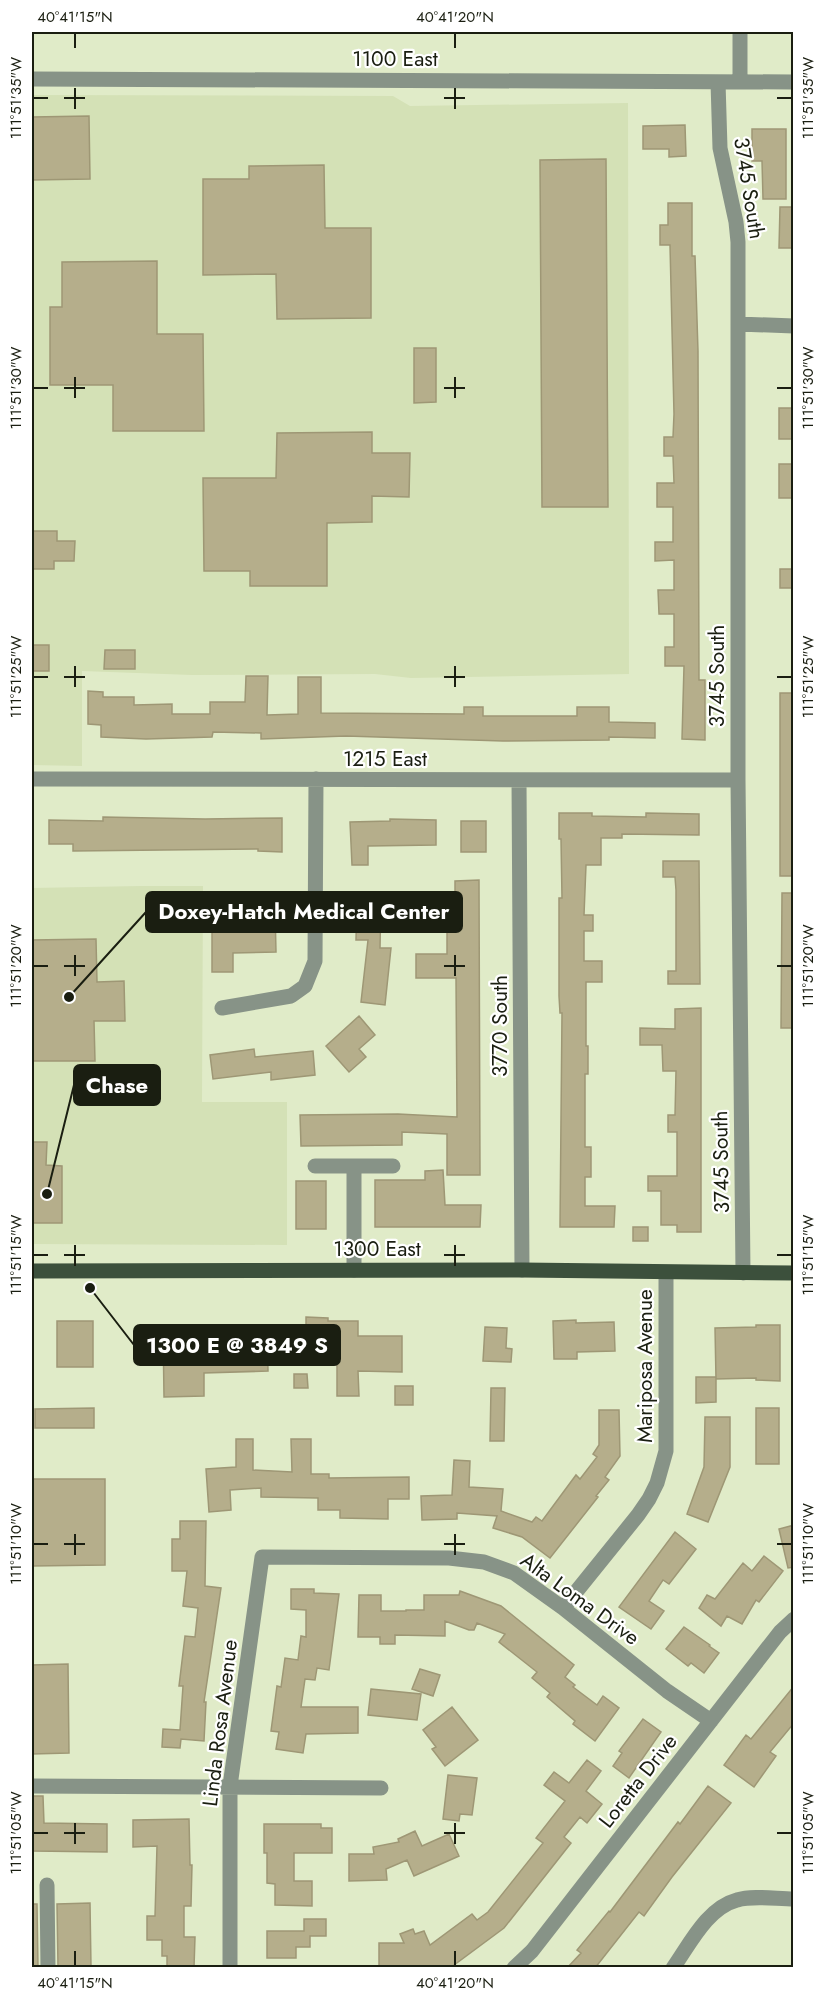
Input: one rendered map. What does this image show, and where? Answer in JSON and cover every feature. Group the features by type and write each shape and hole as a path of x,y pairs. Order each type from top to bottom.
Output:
{"main road":[{"name":"1300 East","path":"32,1270 522,1270 794,1273"}],"street":[{"path":"740,32 741,82"},
{"name":"1100 East","path":"32,79 794,82"},
{"name":"3745 South","path":"717,82 722,167 736,222 738,242 738,780 744,1273"},
{"path":"738,324 794,326"},
{"name":"1215 East","path":"32,778 738,780"},
{"path":"222,1008 291,996 305,986 315,961 316,779"},
{"name":"3770 South","path":"519,780 522,1270"},
{"path":"354,1166 354,1270"},
{"path":"315,1167 393,1166"},
{"name":"Mariposa Avenue","path":"563,1608 638,1515 649,1499 662,1467 667,1435 666,1273"},
{"name":"Alta Loma Drive","path":"262,1557 449,1558 484,1562 514,1573 563,1608 667,1691 711,1721"},
{"name":"Linda Rosa Avenue","path":"230,1968 230,1786 262,1557"},
{"name":"Loretta Drive","path":"514,1968 532,1951 780,1632 794,1619"},
{"path":"32,1786 381,1788"},
{"path":"47,1885 48,1968"},
{"path":"673,1968 708,1919 724,1905 739,1899 794,1899"}],"shaded area":[{"path":"32,95 393,96 410,106 628,103 629,674 411,678 375,674 192,675 82,671 82,766 32,765"},
{"path":"203,886 202,1102 287,1102 287,1245 32,1244 32,888"}],"building":[{"path":"89,116 90,179 32,180 32,117"},
{"path":"685,125 686,156 669,157 669,149 643,149 643,126"},
{"path":"752,129 786,129 786,199 763,199 762,161 752,161"},
{"path":"606,159 608,507 542,507 540,160"},
{"path":"324,165 325,228 371,228 371,318 277,319 276,274 203,275 203,179 249,179 249,166"},
{"path":"668,203 692,203 692,256 695,256 698,351 699,680 705,680 705,740 682,739 684,666 665,666 665,647 674,647 674,614 659,614 658,590 674,590 674,560 655,561 655,542 673,542 673,507 657,507 657,483 674,483 673,456 664,456 664,437 673,437 674,414 670,245 660,245 660,225 668,225"},
{"path":"780,207 794,207 794,248 779,248"},
{"path":"157,261 157,334 203,334 204,431 113,431 113,385 50,385 50,307 62,307 62,262"},
{"path":"414,348 436,348 436,402 414,403"},
{"path":"779,408 794,408 794,439 779,439"},
{"path":"372,432 372,453 410,453 409,497 372,496 372,522 327,523 327,586 250,586 250,571 204,571 203,478 276,478 277,433"},
{"path":"779,464 794,464 794,498 779,498"},
{"path":"32,531 57,531 57,541 75,541 74,561 54,561 54,569 32,569"},
{"path":"780,569 794,569 794,588 780,588"},
{"path":"32,645 49,645 49,671 32,671"},
{"path":"105,650 135,650 135,669 104,669"},
{"path":"246,676 268,676 267,715 298,714 298,677 321,677 321,713 464,714 464,707 483,707 483,716 577,716 577,707 609,707 609,722 655,723 655,738 609,737 609,740 503,741 346,736 261,739 261,733 213,732 212,737 146,739 101,737 101,725 88,724 88,691 103,692 103,697 134,697 134,705 172,704 172,714 210,714 210,702 245,702"},
{"path":"780,693 794,693 794,876 780,876"},
{"path":"559,813 646,817 646,813 699,814 699,835 622,834 622,838 601,838 601,865 586,865 584,915 593,915 593,931 584,931 584,961 602,961 602,982 586,982 588,1074 585,1074 585,1147 591,1147 591,1177 585,1177 585,1206 615,1206 614,1227 560,1227 562,1013 560,1013 559,996 559,898 562,898"},
{"path":"103,817 282,818 282,852 258,851 258,849 73,851 73,844 49,844 49,820 103,821"},
{"path":"390,819 436,820 436,845 368,846 368,865 352,865 350,822 390,821"},
{"path":"461,821 486,821 486,852 461,852"},
{"path":"663,861 699,861 700,984 668,984 668,971 676,971 676,890 675,877 663,877"},
{"path":"479,880 480,1175 447,1175 447,1134 402,1132 402,1145 301,1146 300,1115 398,1114 457,1117 456,978 416,978 416,954 447,954 447,923 416,923 416,906 449,906 449,896 455,896 455,881"},
{"path":"782,893 794,893 794,1028 781,1028"},
{"path":"357,896 381,896 380,948 391,948 385,1005 361,1002 368,940 356,940"},
{"path":"251,908 275,908 276,952 233,953 233,972 212,972 212,918 251,919"},
{"path":"96,939 97,982 124,981 125,1021 94,1021 95,1061 32,1061 32,940"},
{"path":"701,1008 701,1232 677,1232 677,1225 661,1225 661,1191 648,1191 648,1176 677,1176 677,1132 668,1132 668,1115 675,1115 676,1071 663,1071 662,1045 640,1045 640,1028 675,1029 675,1009"},
{"path":"359,1016 375,1035 359,1049 366,1057 349,1072 326,1046"},
{"path":"254,1049 255,1057 313,1051 315,1075 271,1080 271,1072 213,1079 210,1055"},
{"path":"32,1142 47,1142 46,1165 62,1166 62,1223 32,1223"},
{"path":"443,1170 445,1205 481,1205 480,1227 375,1227 375,1180 425,1180 425,1171"},
{"path":"296,1181 326,1181 326,1229 296,1229"},
{"path":"633,1227 648,1227 648,1241 633,1241"},
{"path":"306,1317 328,1318 328,1321 358,1321 358,1336 402,1336 402,1372 358,1371 359,1396 337,1396 337,1365 309,1365"},
{"path":"576,1320 576,1323 614,1322 615,1351 577,1352 577,1359 554,1359 553,1321"},
{"path":"57,1321 93,1321 93,1367 57,1367"},
{"path":"756,1325 780,1325 780,1381 756,1380 756,1378 716,1379 715,1328 756,1327"},
{"path":"254,1326 267,1326 268,1371 204,1373 204,1396 164,1397 163,1328 203,1327 204,1341 255,1340"},
{"path":"485,1327 507,1328 506,1348 512,1349 511,1362 483,1361"},
{"path":"294,1374 307,1374 308,1388 294,1388"},
{"path":"696,1377 716,1377 716,1402 696,1403"},
{"path":"395,1386 413,1386 413,1405 395,1405"},
{"path":"491,1388 505,1388 504,1441 490,1441"},
{"path":"94,1408 94,1428 35,1428 35,1409"},
{"path":"756,1408 779,1408 779,1464 756,1464"},
{"path":"599,1410 619,1410 620,1456 605,1477 609,1480 596,1496 598,1497 550,1558 522,1537 493,1528 497,1516 457,1513 457,1519 422,1520 421,1496 452,1495 454,1460 470,1461 469,1487 503,1489 501,1511 532,1522 536,1517 542,1521 576,1475 580,1479 597,1457 593,1454 599,1445"},
{"path":"705,1417 730,1417 730,1467 708,1522 687,1514 704,1467"},
{"path":"236,1439 253,1439 253,1470 292,1472 291,1439 311,1439 311,1474 329,1474 329,1478 409,1477 409,1499 388,1499 388,1519 340,1518 340,1510 318,1510 318,1498 261,1497 261,1488 230,1490 231,1510 209,1512 206,1469 236,1467"},
{"path":"32,1479 105,1479 105,1565 32,1566"},
{"path":"180,1521 206,1521 205,1586 221,1588 204,1702 206,1702 204,1741 181,1739 180,1748 162,1747 163,1729 180,1730 183,1686 179,1686 185,1636 195,1637 198,1608 183,1606 187,1571 172,1571 172,1539 180,1539"},
{"path":"794,1525 794,1567 788,1568 779,1529"},
{"path":"675,1532 696,1549 669,1584 663,1580 649,1601 664,1611 651,1629 619,1607"},
{"path":"764,1556 783,1571 759,1602 756,1600 742,1624 727,1616 721,1626 699,1608 707,1595 715,1599 743,1563 752,1571"},
{"path":"291,1589 314,1589 314,1593 339,1594 329,1670 317,1668 315,1680 305,1679 301,1707 358,1707 358,1733 306,1734 303,1753 276,1749 279,1732 271,1731 277,1686 281,1687 285,1658 298,1660 301,1636 306,1637 306,1610 291,1609"},
{"path":"460,1591 501,1606 574,1665 565,1677 575,1685 573,1687 597,1705 603,1696 619,1708 595,1741 573,1724 575,1721 547,1697 550,1693 532,1678 537,1672 499,1642 505,1634 477,1623 474,1630 469,1630 445,1621 445,1636 395,1635 395,1644 380,1644 380,1637 358,1637 359,1595 381,1595 381,1611 406,1611 424,1610 424,1595 459,1595"},
{"path":"684,1627 719,1653 704,1673 691,1663 688,1666 666,1649"},
{"path":"68,1664 69,1753 32,1754 32,1665"},
{"path":"420,1669 440,1675 433,1696 412,1689"},
{"path":"794,1686 794,1723 770,1752 776,1756 754,1787 724,1765 746,1735 751,1739"},
{"path":"371,1689 421,1694 417,1720 368,1715"},
{"path":"452,1707 478,1740 445,1766 432,1749 436,1747 423,1730"},
{"path":"643,1719 661,1732 629,1778 613,1766 622,1753 619,1751"},
{"path":"587,1760 601,1771 586,1791 602,1804 587,1823 580,1817 564,1837 571,1843 504,1928 450,1968 379,1968 379,1943 404,1943 400,1934 413,1929 415,1934 424,1931 430,1945 472,1914 477,1920 488,1912 543,1843 536,1838 565,1801 544,1785 554,1772 569,1783"},
{"path":"448,1775 477,1778 472,1815 460,1814 459,1821 443,1819"},
{"path":"708,1786 731,1803 644,1916 639,1912 595,1968 567,1968 581,1953 577,1950 610,1912"},
{"path":"32,1796 43,1796 44,1823 107,1824 107,1852 33,1851"},
{"path":"189,1819 190,1865 192,1865 191,1906 184,1906 184,1937 195,1937 194,1968 167,1968 167,1956 162,1956 162,1940 147,1940 147,1916 155,1916 157,1846 133,1847 133,1820"},
{"path":"264,1824 321,1824 321,1828 332,1828 332,1853 294,1853 294,1881 312,1881 312,1906 275,1905 275,1884 267,1883"},
{"path":"415,1831 422,1846 449,1834 459,1856 414,1876 407,1860 386,1869 387,1880 349,1881 349,1854 374,1854 373,1847 399,1842 398,1839"},
{"path":"90,1903 91,1966 58,1967 57,1904"},
{"path":"32,1904 37,1904 38,1967 32,1967"},
{"path":"304,1919 326,1919 326,1936 310,1936 310,1947 296,1947 296,1958 267,1958 267,1931 304,1931"}],"place":[{"name":"Doxey-Hatch Medical Center","path":"69,997"},
{"name":"Chase","path":"47,1194"},
{"name":"1300 E @ 3849 S","path":"90,1288"}]}
